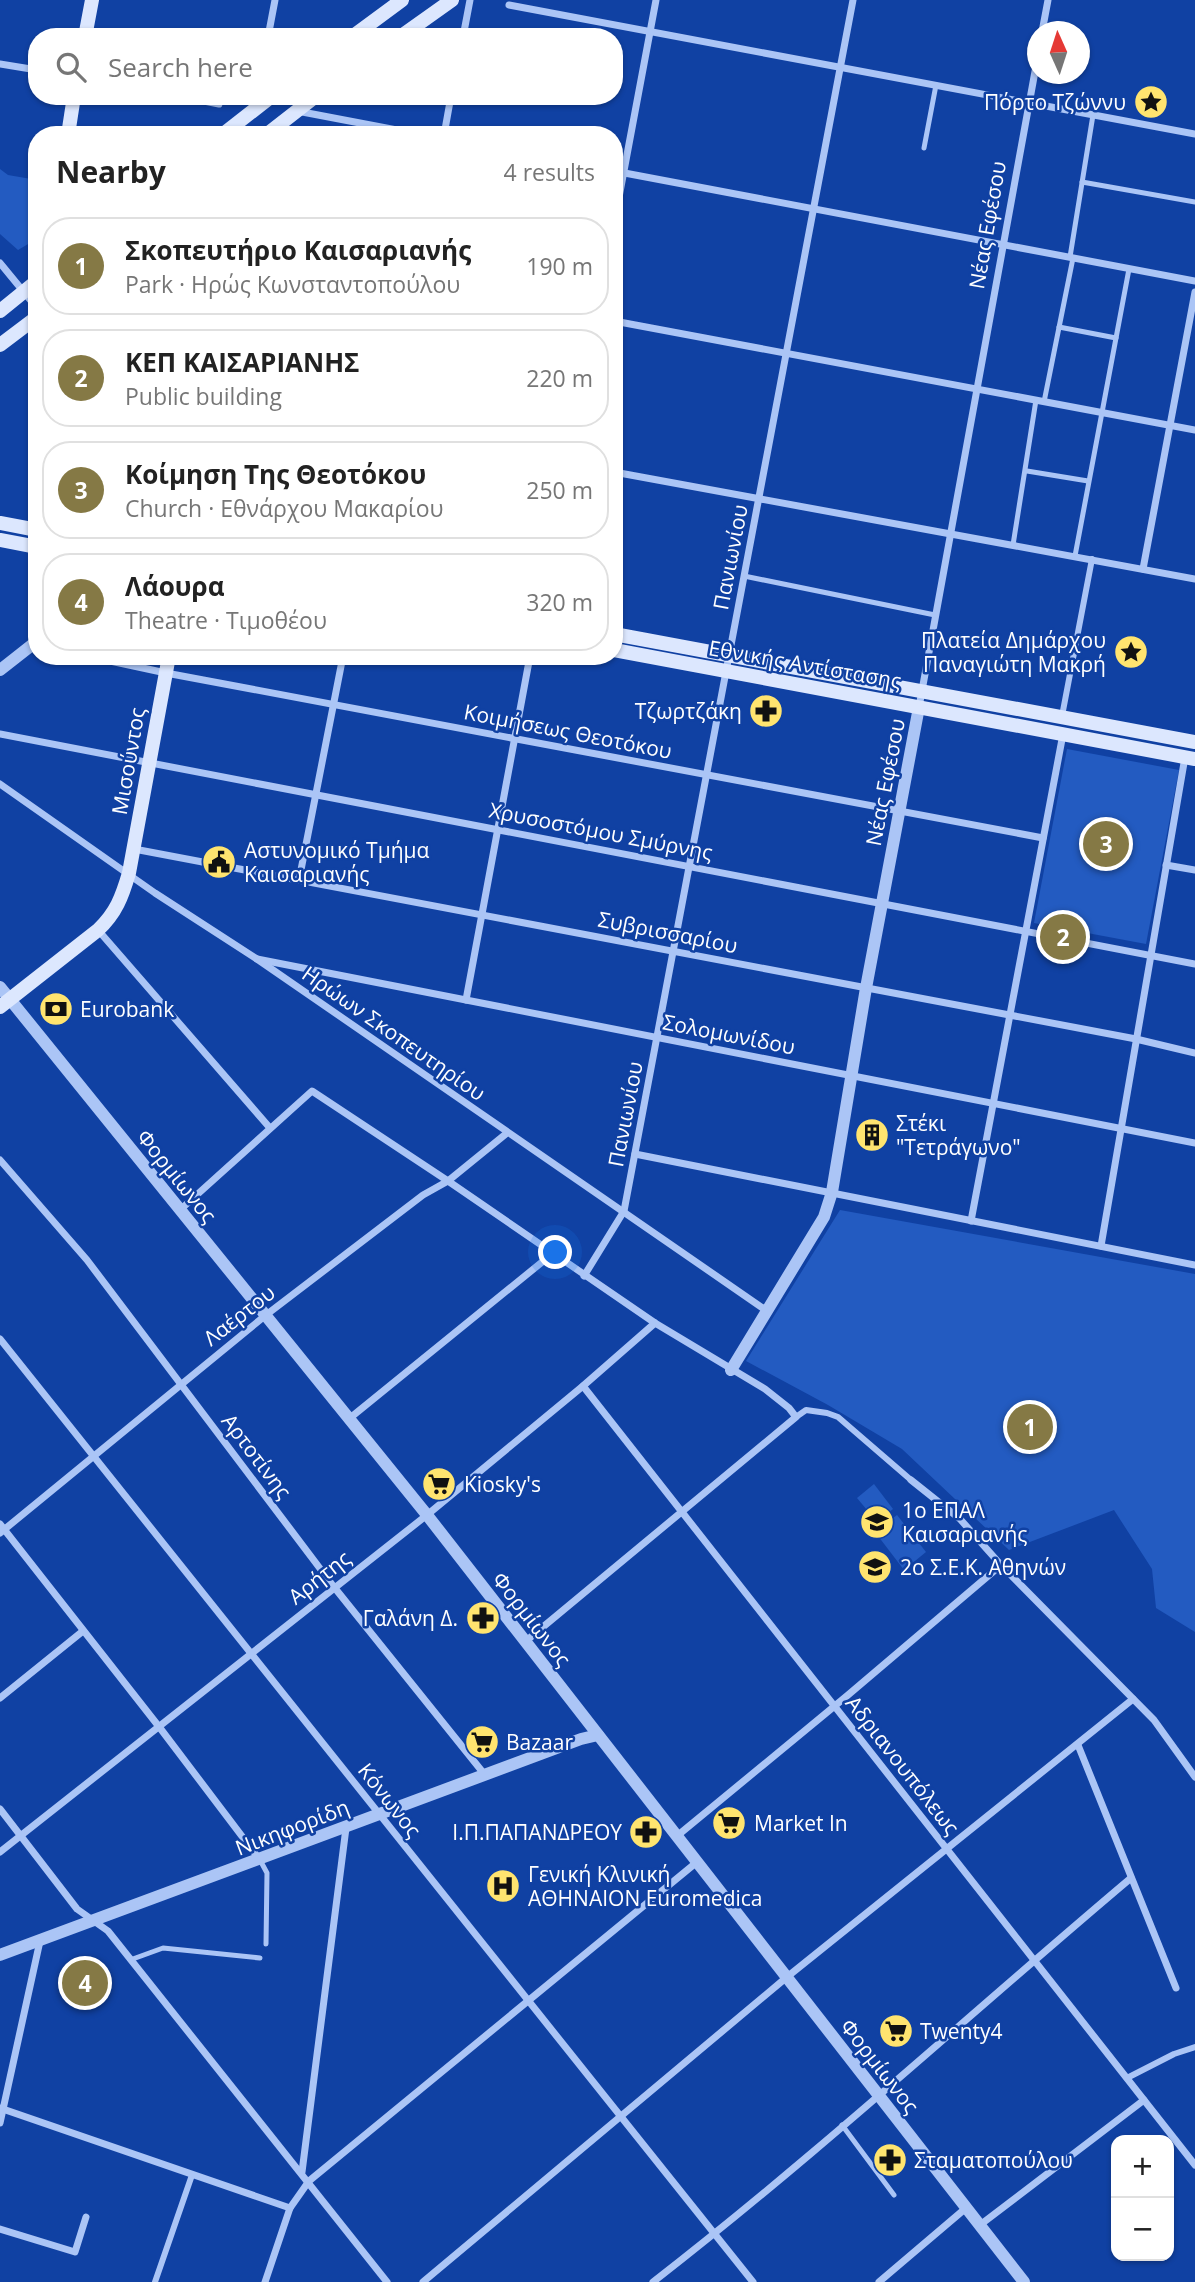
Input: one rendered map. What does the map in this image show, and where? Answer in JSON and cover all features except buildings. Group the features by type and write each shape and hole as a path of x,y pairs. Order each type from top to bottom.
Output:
{"main road":[{"path":"87,28 92,0"},
{"path":"364,28 402,0"},
{"path":"413,28 452,0"},
{"path":"69,126 73,105"},
{"path":"231,126 253,105"},
{"path":"277,126 304,105"},
{"path":"0,311 28,289"},
{"path":"0,345 28,324"},
{"path":"0,523 28,528"},
{"path":"0,540 28,545"},
{"name":"Εθνικής Αντίστασης","path":"623,636 1195,742"},
{"name":"Εθνικής Αντίστασης","path":"623,652 1190,758"},
{"name":"Μισούντος","path":"3,998 98,930 113,916 122,898 134,849 167,665"}],"street":[{"path":"270,28 275,0"},
{"path":"465,28 470,0"},
{"path":"623,178 656,0"},
{"name":"Πανιωνίου","path":"584,1276 624,1211 853,0"},
{"path":"1044,21 1048,0"},
{"path":"509,5 1195,134"},
{"path":"0,64 28,69"},
{"name":"Νέας Εφέσου","path":"731,1370 824,1217 832,1192 866,988 1032,84"},
{"path":"446,126 449,105"},
{"path":"296,111 375,126"},
{"path":"624,173 1195,281"},
{"path":"0,263 28,297"},
{"path":"1143,569 1195,292"},
{"path":"623,323 1195,430"},
{"path":"623,474 1195,579"},
{"path":"1062,717 1092,559"},
{"path":"0,670 28,649"},
{"name":"Κοιμήσεως Θεοτόκου","path":"129,665 1043,838"},
{"path":"299,880 341,665"},
{"path":"466,1000 528,665"},
{"name":"Χρυσοστόμου Σμύρνης","path":"0,734 1026,929 1195,964"},
{"path":"971,1220 1063,734"},
{"path":"1101,1247 1166,865 1190,758"},
{"name":"Ηρώων Σκοπευτηρίου","path":"0,784 766,1311"},
{"name":"Συβρισσαρίου","path":"134,849 1136,1039 1195,1053"},
{"path":"1166,865 1195,870"},
{"path":"98,930 270,1128"},
{"name":"Σολομωνίδου","path":"257,959 1195,1143"},
{"name":"Φορμίωνος","path":"3,998 350,1418 1024,2282"},
{"path":"180,1210 312,1091 655,1323 765,1389 789,1408 796,1418"},
{"name":"Λαέρτου","path":"1,1529 265,1315 423,1195 448,1181 507,1133"},
{"path":"635,1154 1195,1265"},
{"name":"Αρτοτίνης","path":"0,1160 87,1260 334,1587 485,1775"},
{"path":"350,1418 552,1254"},
{"name":"Αρήτης","path":"0,1852 427,1515 655,1323"},
{"name":"Κόνωνος","path":"0,1339 3,1350 93,1455 753,2282"},
{"name":"Αδριανουπόλεως","path":"583,1386 1195,2165"},
{"path":"526,1642 806,1410 827,1413 838,1417 886,1455 911,1480 960,1519 1001,1565 1154,1720 1195,1777"},
{"path":"1,1529 160,1728 260,1860"},
{"path":"677,1836 1001,1565"},
{"path":"0,1698 83,1631"},
{"path":"423,2282 787,1978 1133,1699"},
{"name":"Νικηφορίδη","path":"0,1955 581,1739 598,1735"},
{"path":"1078,1745 1176,1988"},
{"path":"0,1809 77,1909 108,1931 302,2172 379,2278 387,2282"},
{"path":"302,2172 346,1828"},
{"path":"265,2282 290,2208 309,2181 697,1862"},
{"path":"653,2282 715,2234 879,2096 1131,1878"},
{"path":"0,2123 40,1941"},
{"path":"1127,2078 1174,2054 1195,2047"},
{"path":"979,2225 1144,2100"},
{"path":"2,2109 290,2208"},
{"path":"155,2282 192,2175"},
{"path":"879,2282 966,2208"},
{"path":"0,2229 75,2252 86,2217"}],"lane":[{"path":"923,148 936,85"},
{"path":"1013,545 1040,401 1059,327 1093,115"},
{"path":"1082,182 1195,202"},
{"path":"1075,556 1129,269"},
{"path":"1059,327 1116,338"},
{"path":"1027,471 1088,481"},
{"path":"744,576 935,615"},
{"path":"260,1860 267,1873 266,1944"},
{"path":"130,1960 163,1948 260,1958"},
{"path":"842,2125 894,2194"}],"shaded area":[{"path":"0,169 8,175 28,178 28,244 18,250 0,234"},
{"path":"1067,749 1179,770 1146,944 1034,923"},
{"path":"840,1210 1195,1274 1195,1632 1156,1608 1152,1569 1114,1510 1009,1550 902,1449 746,1361"},
{"path":"874,1484 893,1509 877,1522 857,1498"},
{"path":"897,1515 926,1552 904,1570 875,1532"}],"place":[{"name":"Πόρτο Τζώννυ","path":"1151,102"},
{"name":"Πλατεία Δημάρχου Παναγιώτη Μακρή","path":"1131,652"},
{"name":"Τζωρτζάκη","path":"766,711"},
{"name":"Κοίμηση Της Θεοτόκου","path":"1106,844"},
{"name":"Αστυνομικό Τμήμα Καισαριανής","path":"219,862"},
{"name":"ΚΕΠ ΚΑΙΣΑΡΙΑΝΗΣ","path":"1063,937"},
{"name":"Eurobank","path":"56,1009"},
{"name":"Στέκι \"Τετράγωνο\"","path":"872,1135"},
{"name":"Σκοπευτήριο Καισαριανής","path":"1030,1427"},
{"name":"Kiosky's","path":"439,1484"},
{"name":"1ο ΕΠΑΛ Καισαριανής","path":"877,1522"},
{"name":"2ο Σ.Ε.Κ. Αθηνών","path":"875,1567"},
{"name":"Γαλάνη Δ.","path":"483,1618"},
{"name":"Bazaar","path":"482,1742"},
{"name":"Market In","path":"729,1823"},
{"name":"Ι.Π.ΠΑΠΑΝΔΡΕΟΥ","path":"646,1832"},
{"name":"Γενική Κλινική ΑΘΗΝΑΙΟΝ Euromedica","path":"503,1886"},
{"name":"Λάουρα","path":"85,1983"},
{"name":"Twenty4","path":"896,2031"},
{"name":"Σταματοπούλου","path":"890,2160"}]}
